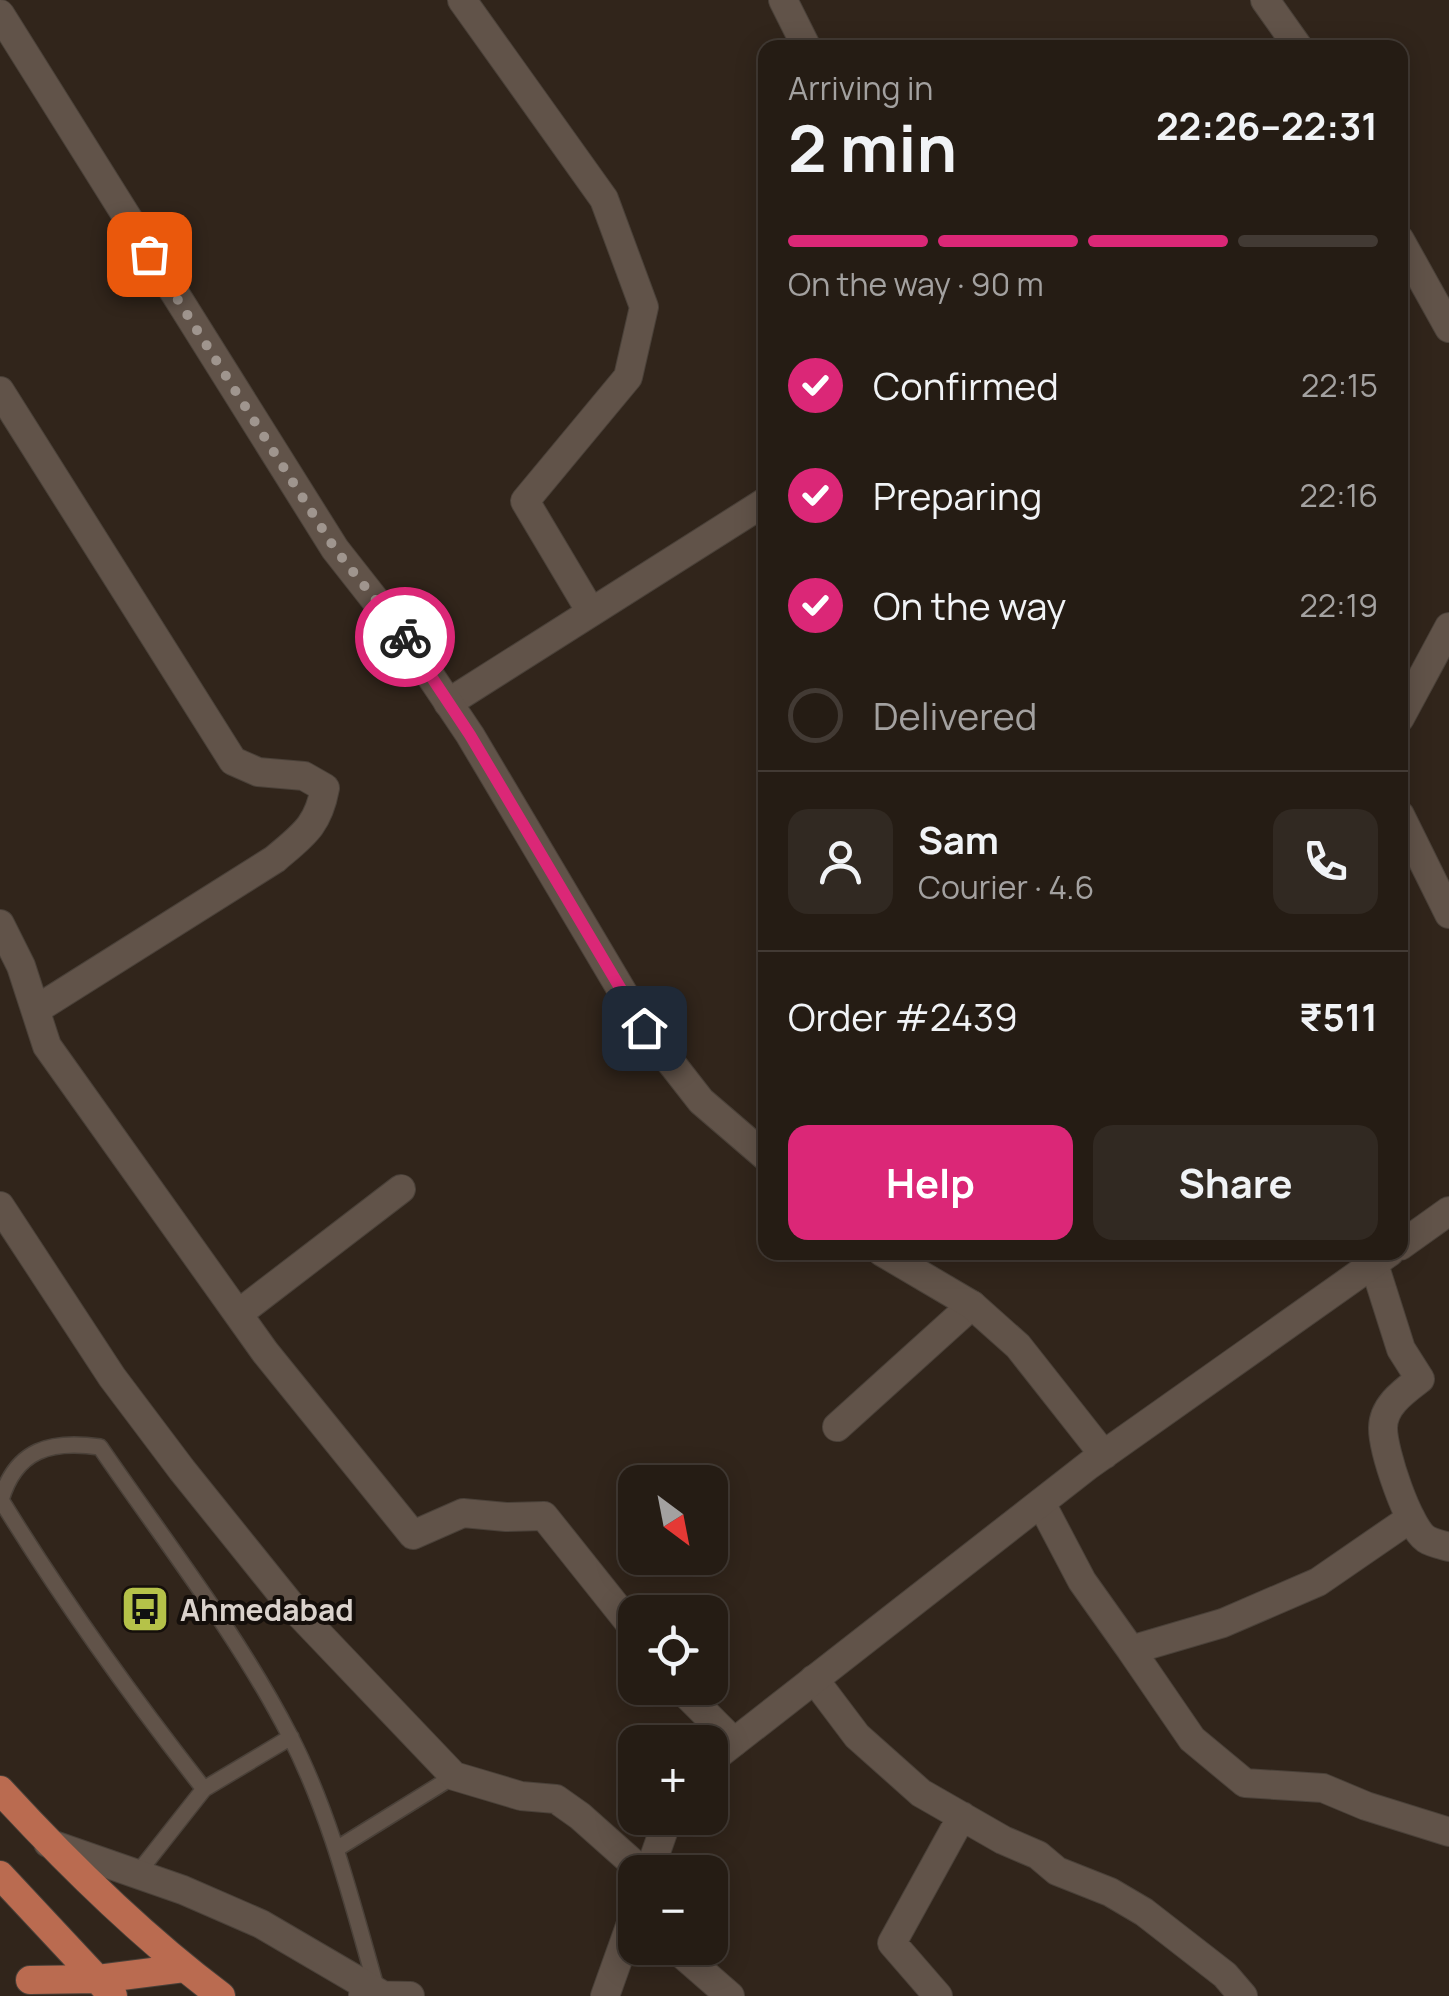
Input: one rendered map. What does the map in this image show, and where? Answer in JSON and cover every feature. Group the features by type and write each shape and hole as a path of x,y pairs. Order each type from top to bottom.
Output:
{"main road":[{"path":"0,1790 48,1843 184,1968 221,1996"},
{"path":"0,1875 106,1988"},
{"path":"30,1980 106,1988 184,1968"}],"street":[{"path":"462,0 604,199 644,307 628,377 525,501 591,612"},
{"path":"783,0 804,40"},
{"path":"1266,0 1294,40"},
{"path":"0,14 335,549 406,638 448,702 644,1028 700,1101 758,1150"},
{"path":"1408,254 1449,328"},
{"path":"0,391 234,761 258,772 304,776 325,788 320,815 306,833 275,859 37,1009"},
{"path":"448,702 758,506"},
{"path":"1408,703 1449,627"},
{"path":"1408,831 1449,914"},
{"path":"0,924 22,966 47,1046 265,1352 413,1535 463,1512 544,1516 618,1609"},
{"path":"238,1314 401,1189"},
{"path":"0,1206 112,1377 194,1485 289,1603 454,1776 521,1796 556,1798 626,1855"},
{"path":"1408,1240 1449,1211"},
{"path":"896,1260 972,1305 1018,1346 1104,1454"},
{"path":"728,1746 1104,1454 1379,1260"},
{"path":"1382,1260 1400,1349 1420,1379 1394,1399 1382,1426 1392,1471 1411,1518 1425,1539 1449,1547"},
{"path":"837,1427 972,1305"},
{"path":"1042,1502 1082,1581 1192,1739 1245,1782 1323,1788 1449,1832"},
{"path":"1131,1650 1224,1622 1318,1582 1411,1518"},
{"path":"814,1680 870,1750 921,1793 1003,1840 1038,1855 1057,1870 1110,1892 1144,1912 1224,1975 1243,1996"},
{"path":"697,1705 734,1742"},
{"path":"938,1996 892,1943 962,1816"},
{"path":"48,1843 261,1924 368,1995 410,1996"},
{"path":"605,1996 618,1960"},
{"path":"694,1965 730,1996"}],"lane":[{"path":"204,1789 124,1686 1,1500 8,1476 24,1459 54,1446 100,1447 235,1640 290,1737 338,1848 368,1995"},
{"path":"137,1874 204,1789 290,1737"},
{"path":"338,1848 454,1776"}],"way so far":[{"path":"149,254 335,549 405,637"}],"place":[{"name":"Ahmedabad","path":"145,1609"}],"route":[{"path":"405,637 470,735 644,1028"}]}
